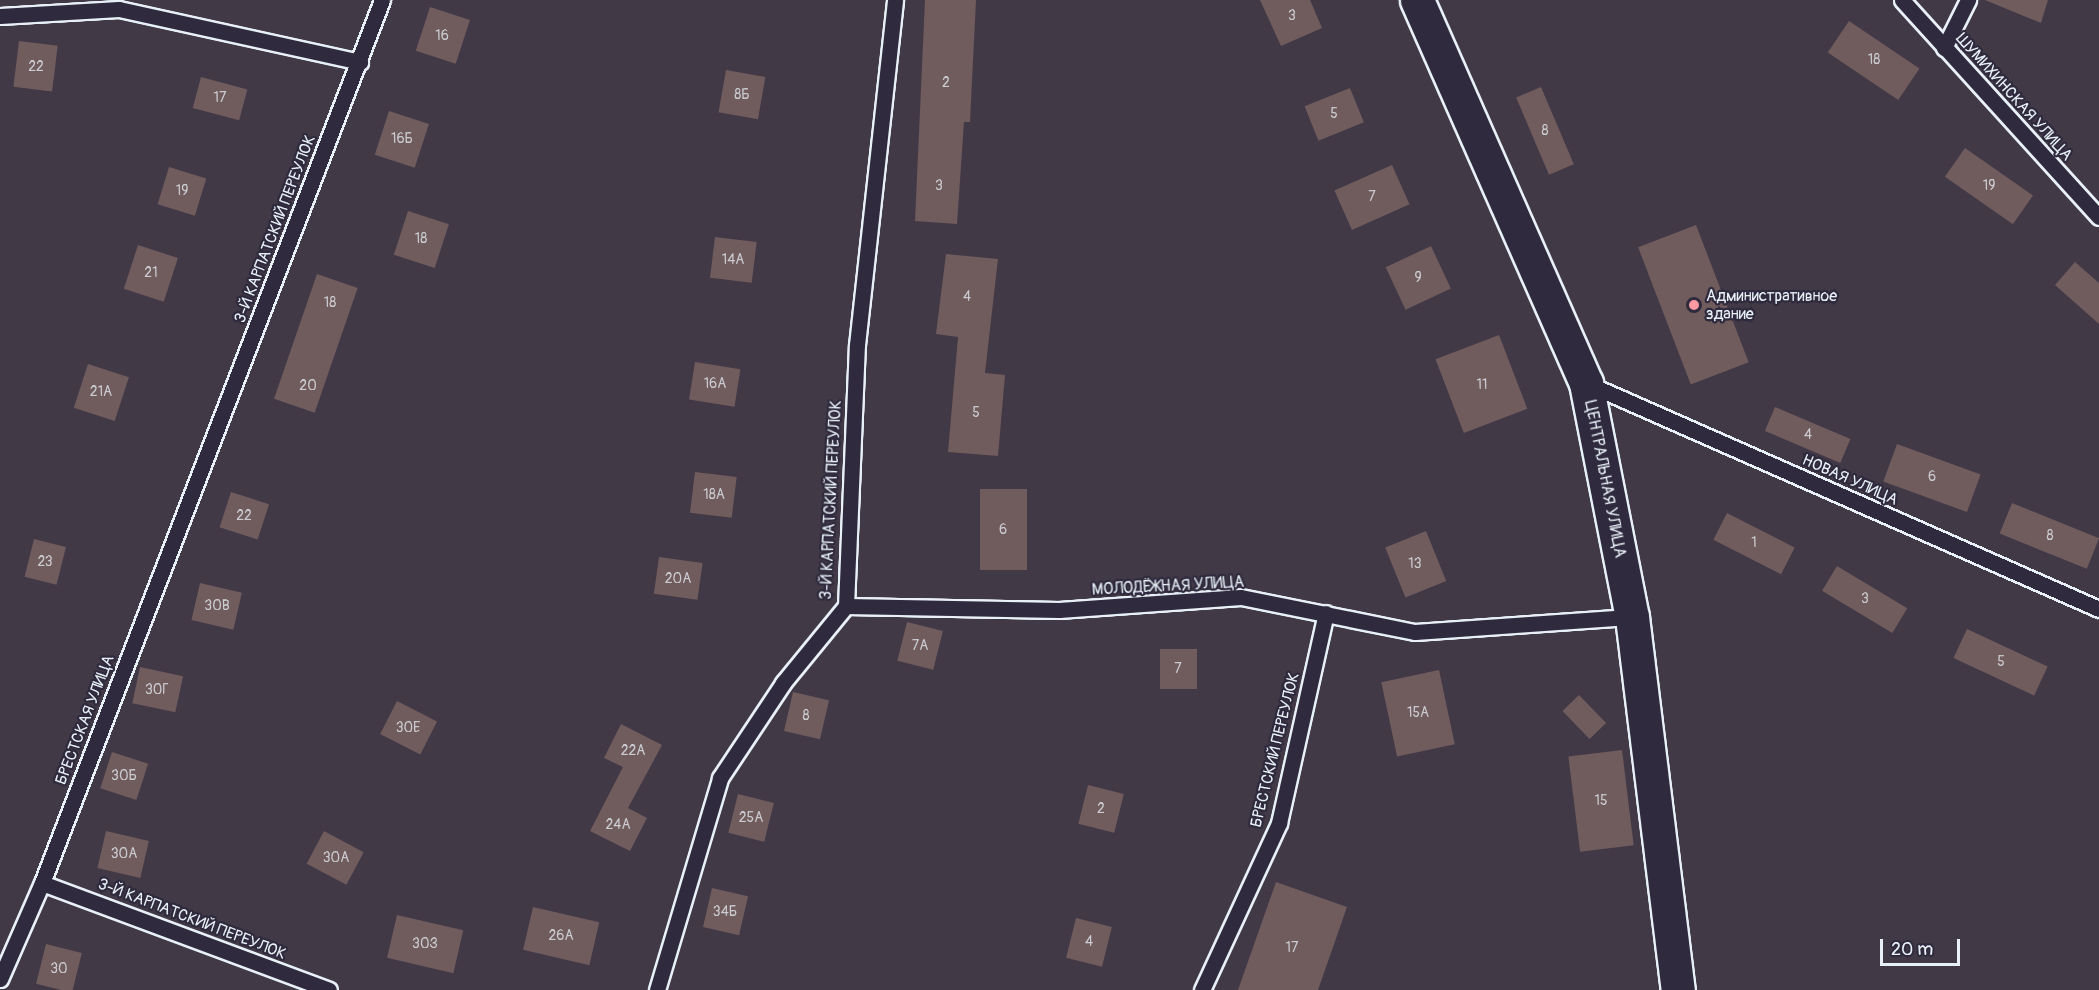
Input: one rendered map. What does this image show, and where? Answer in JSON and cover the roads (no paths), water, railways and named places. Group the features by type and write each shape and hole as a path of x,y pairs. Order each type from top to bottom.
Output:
{"street":[{"name":"ЦЕНТРАЛЬНАЯ УЛИЦА","path":"1417,0 1586,384 1632,617 1678,990"}],"lane":[{"name":"3-Й КАРПАТСКИЙ ПЕРЕУЛОК","path":"199,471 360,62 382,0"},
{"name":"3-Й КАРПАТСКИЙ ПЕРЕУЛОК","path":"657,990 720,778 783,682 846,606 857,345 895,0"},
{"name":"ШУМИХИНСКАЯ УЛИЦА","path":"1902,0 2099,217"},
{"path":"1944,48 1968,0"},
{"path":"0,16 119,9 360,62"},
{"name":"НОВАЯ УЛИЦА","path":"1586,384 2099,609"},
{"name":"БРЕСТСКАЯ УЛИЦА","path":"0,979 42,883 199,471"},
{"name":"МОЛОДЁЖНАЯ УЛИЦА","path":"846,606 1059,610 1240,597 1415,632 1632,617"},
{"name":"БРЕСТСКИЙ ПЕРЕУЛОК","path":"1202,990 1279,823 1326,613"},
{"name":"3-Й КАРПАТСКИЙ ПЕРЕУЛОК","path":"42,883 329,990"}],"place":[{"name":"Административное здание","path":"1694,305"}]}
